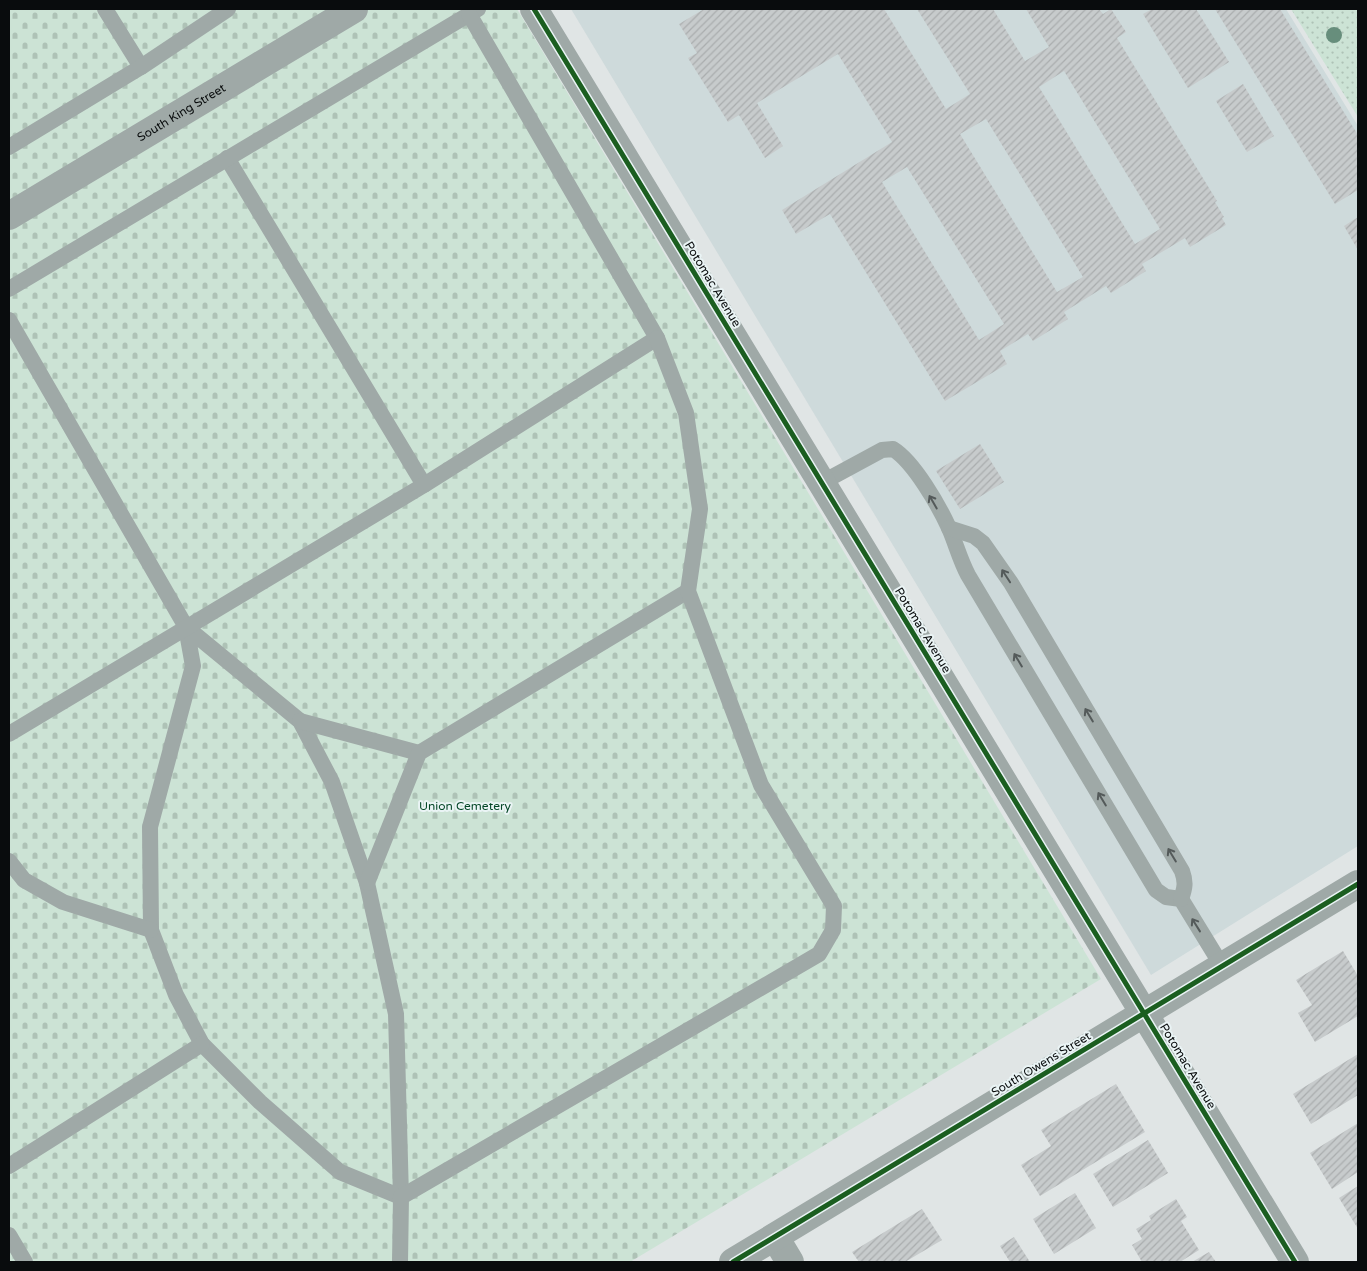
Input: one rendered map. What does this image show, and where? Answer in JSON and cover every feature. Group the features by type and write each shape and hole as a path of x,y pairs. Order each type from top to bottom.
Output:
{"street":[{"name":"South King Street","path":"9,216 354,9"},
{"name":"Potomac Avenue","path":"534,9 1295,1262"},
{"name":"South Owens Street","path":"733,1262 1358,884"},
{"path":"775,1237 790,1262"}],"lane":[{"path":"105,9 141,68"},
{"path":"9,147 141,68 228,9"},
{"path":"9,289 474,11 656,338 686,413 700,508 688,591 761,785 834,906 833,930 819,954 401,1197"},
{"path":"227,158 424,485"},
{"path":"9,320 186,627 193,666 150,827 151,930 176,995 202,1044 260,1102 340,1172 401,1197"},
{"path":"9,734 424,485 656,338"},
{"path":"822,482 882,450 893,449 907,459 949,528 959,559 968,576 1156,890 1166,897 1180,899 1222,966"},
{"path":"949,528 974,536 983,543 1011,583 1182,871 1185,889 1180,899"},
{"path":"367,883 419,752 688,591"},
{"path":"186,627 300,721 332,782 367,883 396,1014 401,1197 400,1262"},
{"path":"300,721 419,752"},
{"path":"9,861 24,880 62,902 151,930"},
{"path":"9,1166 202,1044"},
{"path":"9,1235 26,1262"}],"shaded area":[{"path":"571,9 1286,9 1358,126 1358,846 1151,975"}],"green space":[{"name":"Union Cemetery","path":"9,9 517,9 1101,979 630,1262 9,1262"},
{"path":"1291,9 1358,9 1358,117"}],"building":[{"path":"704,9 884,9 946,109 970,94 917,9 993,9 1025,61 1049,47 1026,9 1099,9 1103,14 1111,9 1126,32 1117,38 1217,201 1215,202 1224,217 1222,218 1226,225 1190,247 1185,238 1142,264 1146,271 1111,293 1106,286 1064,312 1068,319 1033,341 1028,334 1000,351 1007,364 945,401 830,214 796,234 782,210 892,142 838,54 757,103 783,146 765,158 739,115 728,122 688,58 697,53 679,24","holes":["1064,71 1160,229 1135,244 1039,87","986,119 1083,277 1057,292 960,134","907,167 1004,324 979,340 882,182"]},
{"path":"1152,9 1196,9 1229,62 1188,88 1143,14"},
{"path":"1215,9 1280,9 1358,135 1358,190 1335,204"},
{"path":"1243,84 1274,136 1247,152 1216,101"},
{"path":"1358,217 1358,250 1344,226"},
{"path":"980,444 1004,482 960,509 936,471"},
{"path":"1343,951 1358,976 1358,1016 1315,1042 1298,1013 1312,1005 1296,980"},
{"path":"1358,1054 1358,1095 1311,1124 1293,1094"},
{"path":"1116,1084 1145,1132 1040,1196 1021,1165 1051,1146 1041,1130"},
{"path":"1358,1123 1358,1172 1332,1189 1310,1153"},
{"path":"1148,1140 1168,1173 1113,1207 1093,1174"},
{"path":"1358,1186 1358,1229 1339,1198"},
{"path":"1075,1193 1096,1228 1054,1254 1033,1219"},
{"path":"1176,1199 1187,1217 1181,1221 1199,1250 1180,1262 1142,1262 1132,1245 1142,1239 1136,1229 1151,1220 1149,1216"},
{"path":"922,1209 942,1240 905,1262 859,1262 852,1252"},
{"path":"1014,1237 1030,1262 1010,1262 1000,1246"},
{"path":"1209,1252 1216,1262 1192,1262"}],"cycle path":[{"path":"534,9 1295,1262"},
{"path":"733,1262 1358,884"}]}
